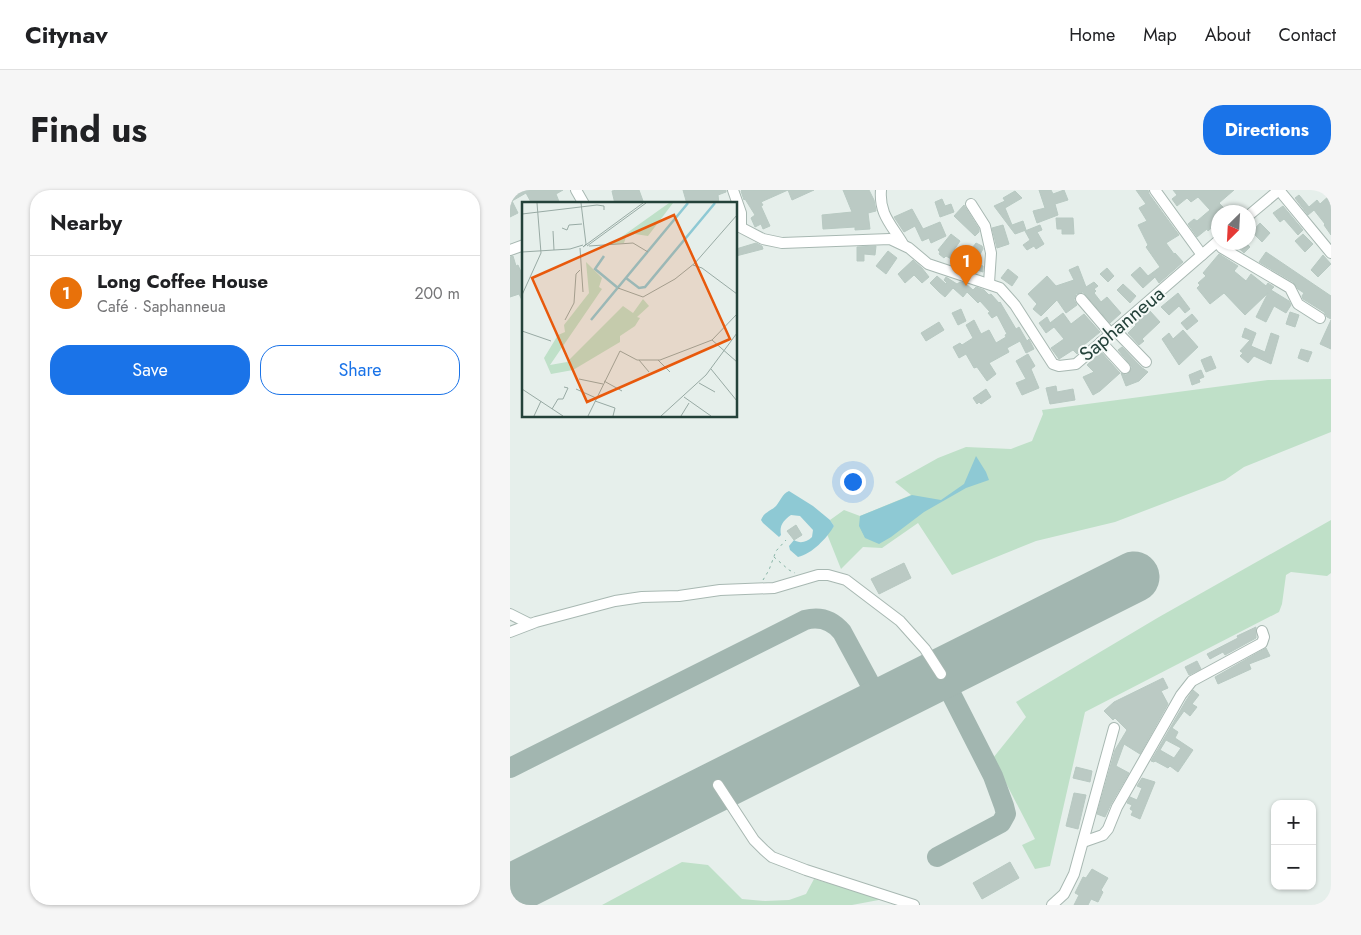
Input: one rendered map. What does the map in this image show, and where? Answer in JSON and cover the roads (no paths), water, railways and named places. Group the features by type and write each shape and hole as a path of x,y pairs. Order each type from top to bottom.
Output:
{"street":[{"path":"576,190 583,202"},
{"path":"733,190 737,202"},
{"path":"881,190 883,214 903,244"},
{"path":"1155,190 1202,255"},
{"path":"1256,209 1279,190 1331,253"},
{"path":"971,204 985,226 991,253 989,283"},
{"path":"738,205 741,214 738,226"},
{"name":"Saphanneua","path":"738,226 763,239 782,243 890,239 903,244 928,264 1000,288 1015,305 1053,364 1059,366 1076,364 1211,248"},
{"path":"1225,250 1290,288 1298,304 1320,318"},
{"path":"1081,300 1146,362"},
{"path":"1101,342 1125,368"},
{"path":"510,632 530,624 616,601 642,597 679,596 720,590 774,588 818,575 837,576 846,580 900,621 925,649 941,674"},
{"path":"510,614 530,624"},
{"path":"1083,842 1103,835 1108,829 1117,807 1181,695 1192,682 1262,643 1264,637 1262,631"},
{"path":"1052,905 1064,894 1074,874 1114,728"},
{"path":"718,785 754,840 772,857 914,905"}],"water":[{"path":"976,456 989,480 966,488 924,512 879,544 865,538 859,526 860,516 912,495 941,500 964,484"},
{"path":"789,491 813,506 830,520 834,526 819,545 809,553 798,557 790,550 789,546 794,540 803,542 808,540 812,537 813,530 800,516 791,515 786,519 781,526 781,535 779,537 761,520 764,515 776,506 783,495"}],"place":[{"name":"Long Coffee House","path":"966,286"}]}
